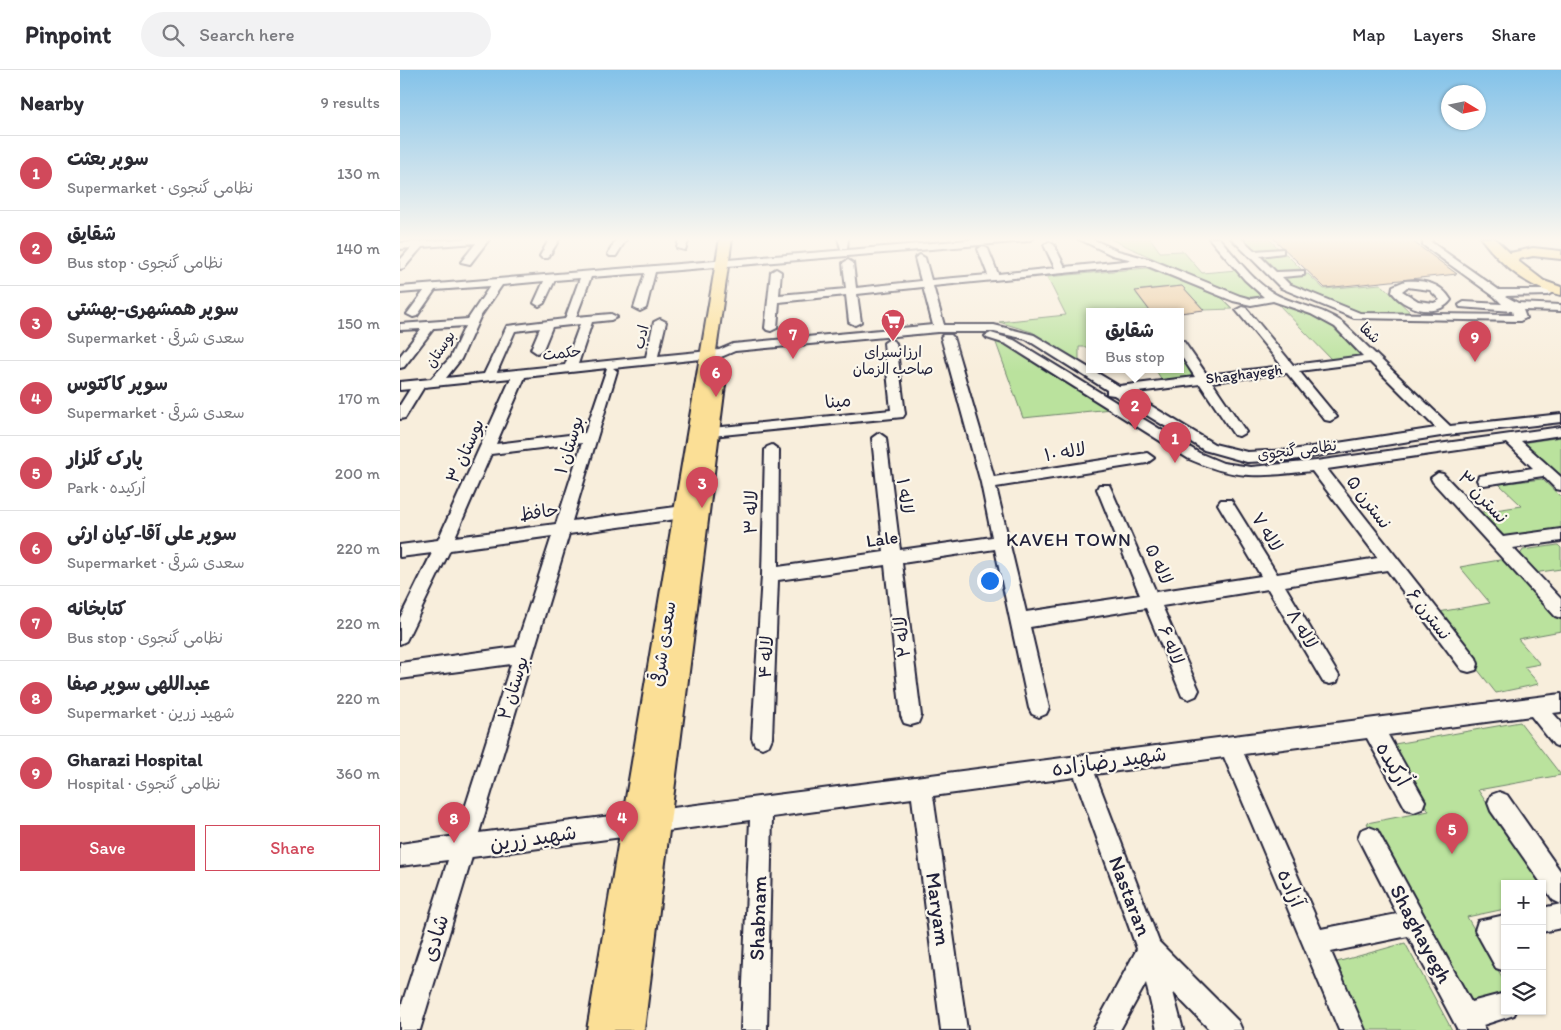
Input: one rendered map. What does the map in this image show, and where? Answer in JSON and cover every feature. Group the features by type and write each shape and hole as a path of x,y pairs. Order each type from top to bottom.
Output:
{"main road":[{"name":"سعدی شرقی","path":"627,1030 646,823 683,512 714,354 724,283"},
{"path":"1537,283 1550,290 1561,306"},
{"name":"سعدی شرقی","path":"604,1030 646,823 712,432 714,354"}],"street":[{"path":"400,284 416,283"},
{"path":"400,290 488,283"},
{"name":"بوستان","path":"435,382 462,347 471,322 498,283"},
{"path":"539,303 548,283"},
{"path":"568,322 584,283"},
{"path":"640,308 647,283"},
{"path":"771,328 776,283"},
{"path":"850,283 855,322"},
{"path":"775,299 948,283"},
{"path":"1198,283 1237,299 1251,302 1268,300 1270,296"},
{"name":"شفا","path":"1255,283 1270,296 1331,318 1447,430"},
{"path":"1282,283 1285,286 1358,316 1520,318 1516,307"},
{"path":"1402,283 1397,292 1405,300 1420,305 1443,301 1464,305 1505,308 1561,306"},
{"path":"1408,283 1428,286 1443,301"},
{"path":"1482,283 1499,295 1500,299 1506,304 1516,307"},
{"path":"458,298 472,284"},
{"path":"927,285 944,333 988,483 1039,708"},
{"path":"414,314 432,287"},
{"path":"1499,295 1503,292 1550,290"},
{"path":"1242,310 1330,417"},
{"path":"489,376 511,328 611,317"},
{"path":"570,368 587,320"},
{"path":"400,327 471,322"},
{"name":"ادب","path":"651,360 660,322"},
{"path":"537,349 547,324"},
{"path":"400,363 430,325"},
{"name":"نظامی گنجوی","path":"714,354 731,358 890,343 988,327 1019,332 1042,344 1086,372"},
{"name":"نظامی گنجوی","path":"714,354 732,348 944,333 996,337 1010,342 1194,456 1220,467 1251,472 1316,466 1561,430"},
{"name":"مینا","path":"712,432 898,414 890,343"},
{"path":"1184,351 1239,432"},
{"name":"حکمت","path":"420,383 714,354"},
{"name":"Shaghayegh","path":"1114,390 1374,358"},
{"name":"بوستان ۱","path":"563,529 611,371"},
{"name":"بوستان ۳","path":"400,636 444,545 520,373"},
{"name":"نظامی گنجوی","path":"1087,373 1209,447 1229,454 1247,457 1292,455 1447,430 1555,419"},
{"path":"400,386 420,383"},
{"path":"400,415 420,383"},
{"path":"1100,399 1114,390"},
{"path":"1555,419 1561,430"},
{"path":"486,450 592,437"},
{"path":"1508,437 1561,485"},
{"name":"لاله ۱","path":"879,438 894,558"},
{"path":"1372,442 1384,455"},
{"name":"لاله ۳","path":"770,575 772,450"},
{"name":"لاله ۱۰","path":"988,483 1147,458"},
{"name":"نسترن ۵","path":"1316,466 1390,563"},
{"path":"1484,480 1546,471"},
{"name":"نسترن ۳","path":"1438,478 1561,611"},
{"name":"لاله ۵","path":"1104,489 1153,600"},
{"name":"لاله ۷","path":"1226,504 1274,581"},
{"name":"حافظ","path":"400,551 683,512"},
{"name":"بوستان ۲","path":"464,847 563,529"},
{"path":"1499,544 1561,535"},
{"name":"Lale","path":"770,575 1001,542"},
{"name":"لاله ۲","path":"894,558 911,716"},
{"path":"1018,622 1390,563"},
{"name":"نسترن ۶","path":"1390,563 1469,664"},
{"name":"لاله ۴","path":"762,738 770,575"},
{"name":"لاله ۸","path":"1274,581 1330,676"},
{"name":"لاله ۶","path":"1153,600 1188,690"},
{"path":"400,671 524,654"},
{"name":"شهید رضازاده","path":"646,823 1561,703"},
{"path":"1535,706 1561,738"},
{"name":"اُرکیده","path":"1372,727 1414,801"},
{"name":"آزاده","path":"1230,746 1352,1030"},
{"name":"Nastaran","path":"1081,766 1150,950 1170,1030"},
{"name":"Maryam","path":"921,787 954,1030"},
{"path":"1499,803 1561,892"},
{"name":"Shabnam","path":"754,1030 761,807"},
{"name":"شهید زرین","path":"400,855 646,823"},
{"name":"Shaghayegh","path":"1369,838 1469,1024"},
{"name":"شادی","path":"407,1030 464,847"},
{"path":"1546,919 1561,916"},
{"path":"1315,943 1414,923"},
{"path":"1501,928 1487,930 1501,953"},
{"path":"1106,1030 1150,950 1229,1030"},
{"path":"1469,1024 1501,1008"}],"green space":[{"path":"1050,283 1184,283 1222,298 1233,309 1204,310 1182,286 1140,290 1136,293 1148,308 1086,308 1086,347 1079,347 1079,362 1032,332 999,322 1066,315"},
{"path":"1208,283 1248,283 1260,296 1246,298"},
{"path":"1285,283 1317,283 1324,289 1381,284 1412,314 1359,314 1288,286"},
{"path":"1277,303 1304,310 1326,322 1368,356 1332,360"},
{"path":"995,340 1019,352 1111,409 1023,418"},
{"path":"1184,360 1194,374 1189,377 1162,380 1158,373 1184,373"},
{"path":"1561,437 1561,479 1521,443"},
{"path":"1542,479 1561,497 1561,532 1501,541 1475,513 1522,506 1499,484"},
{"path":"1558,545 1561,548 1561,569 1540,572 1534,576 1518,558 1523,550"},
{"path":"1505,559 1561,619 1561,631 1518,639 1540,664 1524,667 1539,684 1496,693 1433,613 1490,603 1460,567"},
{"path":"1520,722 1561,775 1478,790 1537,880 1501,880 1501,910 1467,917 1501,975 1501,995 1464,1004 1367,823 1429,811 1389,745"},
{"path":"1405,943 1452,1030 1365,1030 1337,962"}],"building":[{"path":"1320,283 1374,283 1325,288"},
{"path":"1182,286 1204,310 1184,312 1184,308 1148,308 1135,291"}],"place":[{"name":"ارزانسرای صاحب الزمان","path":"893,342"},
{"name":"کتابخانه","path":"793,359"},
{"name":"Gharazi Hospital","path":"1475,362"},
{"name":"سوپر علی آقا-کیان ارثی","path":"716,397"},
{"name":"شقایق","path":"1135,430"},
{"name":"سوپر بعثت","path":"1175,463"},
{"name":"سوپر همشهری-بهشتی","path":"702,508"},
{"name":"سوپر کاکتوس","path":"622,842"},
{"name":"عبداللهی سوپر صفا","path":"454,843"},
{"name":"پارک گلزار","path":"1452,854"}],"district":[{"name":"KAVEH TOWN","path":"1069,539"}]}
